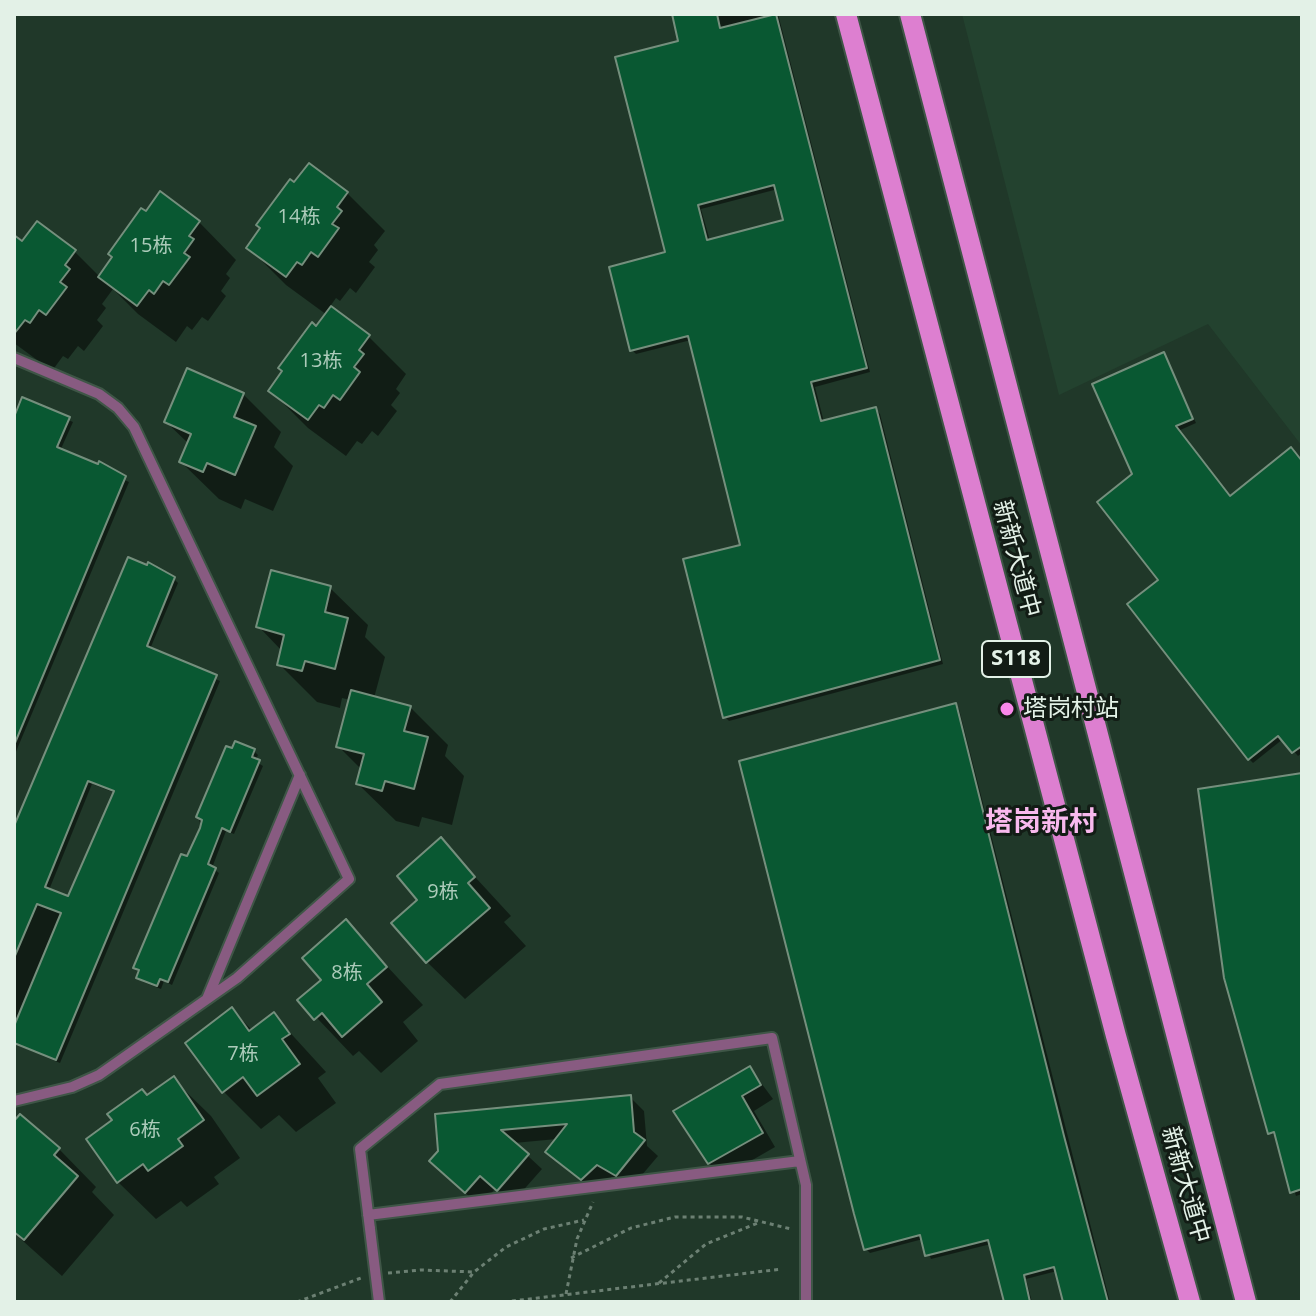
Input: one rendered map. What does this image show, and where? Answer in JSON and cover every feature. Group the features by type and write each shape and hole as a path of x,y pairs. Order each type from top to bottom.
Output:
{"main road":[{"name":"新新大道中","path":"846,14 1116,1036 1190,1302"},
{"name":"新新大道中","path":"910,14 1246,1302"}],"lane":[{"path":"14,358 99,394 118,408 134,427 349,879 237,978 99,1075 58,1091 14,1101"},
{"path":"207,999 300,775"},
{"path":"379,1302 360,1149 440,1084 772,1038 806,1185 806,1302"},
{"path":"368,1215 800,1161"}],"path":[{"path":"565,1295 571,1258 584,1220 604,1185"},
{"path":"571,1258 621,1232 675,1217 719,1215 764,1221 806,1234"},
{"path":"450,1302 474,1272 506,1247 544,1229 584,1220"},
{"path":"658,1283 706,1244 764,1221"},
{"path":"504,1302 782,1269"}],"shaded area":[{"path":"962,14 1302,14 1302,446 1208,324 1059,395"}],"building":[{"path":"672,14 717,14 720,28 776,14 867,368 811,382 821,421 876,407 940,660 723,718 683,559 740,545 688,336 630,351 609,267 665,252 615,57 678,41","holes":["774,185 783,220 707,240 698,205"]},
{"path":"309,163 348,192 337,207 342,211 332,224 339,228 318,257 311,252 302,265 297,262 286,277 246,248 260,228 256,225 290,179 294,182"},
{"path":"160,191 200,221 189,236 194,239 184,253 190,257 169,285 163,281 154,294 149,290 137,306 98,277 112,257 108,254 141,208 146,211"},
{"path":"37,221 76,250 65,265 70,269 60,282 67,287 46,315 39,310 30,323 25,320 14,334 14,235 22,241"},
{"path":"331,306 370,335 359,350 364,354 354,367 360,372 340,400 333,395 324,408 319,405 308,420 268,391 282,371 278,368 312,322 316,326"},
{"path":"1164,352 1193,419 1176,426 1230,496 1291,447 1302,461 1302,746 1292,753 1278,736 1248,760 1127,604 1158,580 1097,502 1132,474 1092,384"},
{"path":"187,368 244,393 234,417 256,426 235,475 207,463 203,472 179,462 191,434 164,422"},
{"path":"22,397 70,417 57,447 98,464 99,461 126,476 15,743 14,417"},
{"path":"128,557 147,565 148,562 175,577 147,646 217,675 56,1060 14,1043 14,1026 61,913 37,904 14,958 14,826","holes":["88,781 114,791 68,896 45,887"]},
{"path":"271,570 331,586 325,612 348,618 335,669 305,661 302,671 277,665 284,635 256,627"},
{"path":"351,690 411,706 404,731 428,737 414,789 385,781 382,791 356,784 364,754 336,747"},
{"path":"956,703 1108,1302 1063,1302 1054,1267 1024,1275 1030,1302 1004,1302 988,1240 925,1256 920,1235 864,1250 739,761"},
{"path":"235,741 255,749 252,757 260,760 230,832 222,828 208,864 216,868 168,982 160,979 157,986 136,978 139,970 133,968 181,854 187,856 200,828 202,820 196,817 226,746 232,748"},
{"path":"1302,773 1302,1189 1290,1193 1274,1132 1268,1134 1224,978 1198,789"},
{"path":"441,837 475,877 468,883 490,908 426,963 391,923 417,900 397,876"},
{"path":"346,919 387,967 367,984 382,1002 342,1037 322,1013 314,1020 297,1000 321,980 302,958"},
{"path":"232,1007 249,1031 274,1012 290,1034 282,1039 300,1064 257,1096 243,1077 222,1093 185,1043"},
{"path":"750,1066 761,1085 742,1096 763,1133 708,1164 673,1111"},
{"path":"174,1076 204,1120 178,1139 183,1146 148,1171 143,1164 117,1183 86,1139 112,1120 107,1114 142,1089 147,1095"},
{"path":"631,1095 634,1132 645,1140 616,1176 597,1165 581,1180 545,1152 567,1124 501,1130 529,1154 497,1191 480,1176 465,1193 429,1161 438,1151 435,1114"},
{"path":"20,1114 60,1148 54,1155 78,1176 24,1240 14,1232 14,1121"}],"place":[{"name":"塔岗村站","path":"1007,709"}],"district":[{"name":"塔岗新村","path":"1041,823"}]}
